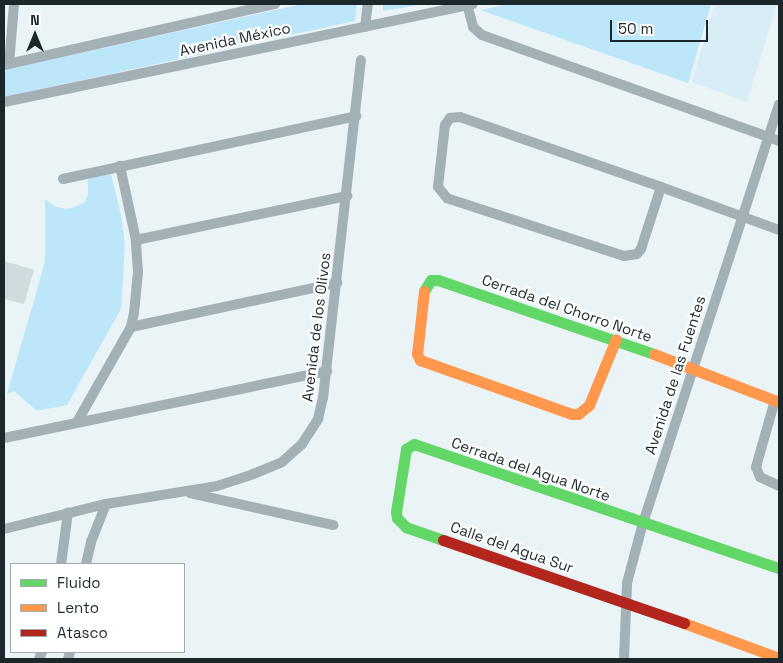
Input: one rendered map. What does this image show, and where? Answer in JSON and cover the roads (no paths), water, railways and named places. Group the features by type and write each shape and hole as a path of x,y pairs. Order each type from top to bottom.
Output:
{"street":[{"path":"7,65 14,4"},
{"name":"Avenida México","path":"7,65 276,4"},
{"path":"365,27 368,4"},
{"path":"469,4 473,27 482,35 774,138"},
{"name":"Avenida México","path":"4,102 469,4"},
{"name":"Avenida de los Olivos","path":"4,529 106,504 217,486 282,462 302,444 318,420 327,371 361,60"},
{"name":"Avenida de las Fuentes","path":"624,659 627,583 642,523 742,216 774,138 779,105"},
{"path":"63,179 356,116"},
{"path":"661,186 641,249 630,257 624,256 453,200 442,193 438,186 445,125 450,118 460,117 661,186 779,230"},
{"path":"77,422 131,327 136,295 136,240 120,166"},
{"path":"136,240 347,196"},
{"name":"Cerrada del Chorro Norte","path":"616,339 589,405 578,414 554,408 418,357 424,289 431,280 438,280 616,339 693,367 777,401"},
{"path":"131,327 337,283"},
{"path":"4,438 327,371"},
{"path":"777,401 756,467 757,473 765,480 779,486"},
{"name":"Cerrada del Agua Norte","path":"396,512 406,449 414,444 779,568"},
{"path":"186,492 333,525"},
{"path":"86,563 95,529 106,504"},
{"path":"61,563 68,512"},
{"name":"Calle del Agua Sur","path":"396,512 397,518 406,527 625,601 779,658"}]}
